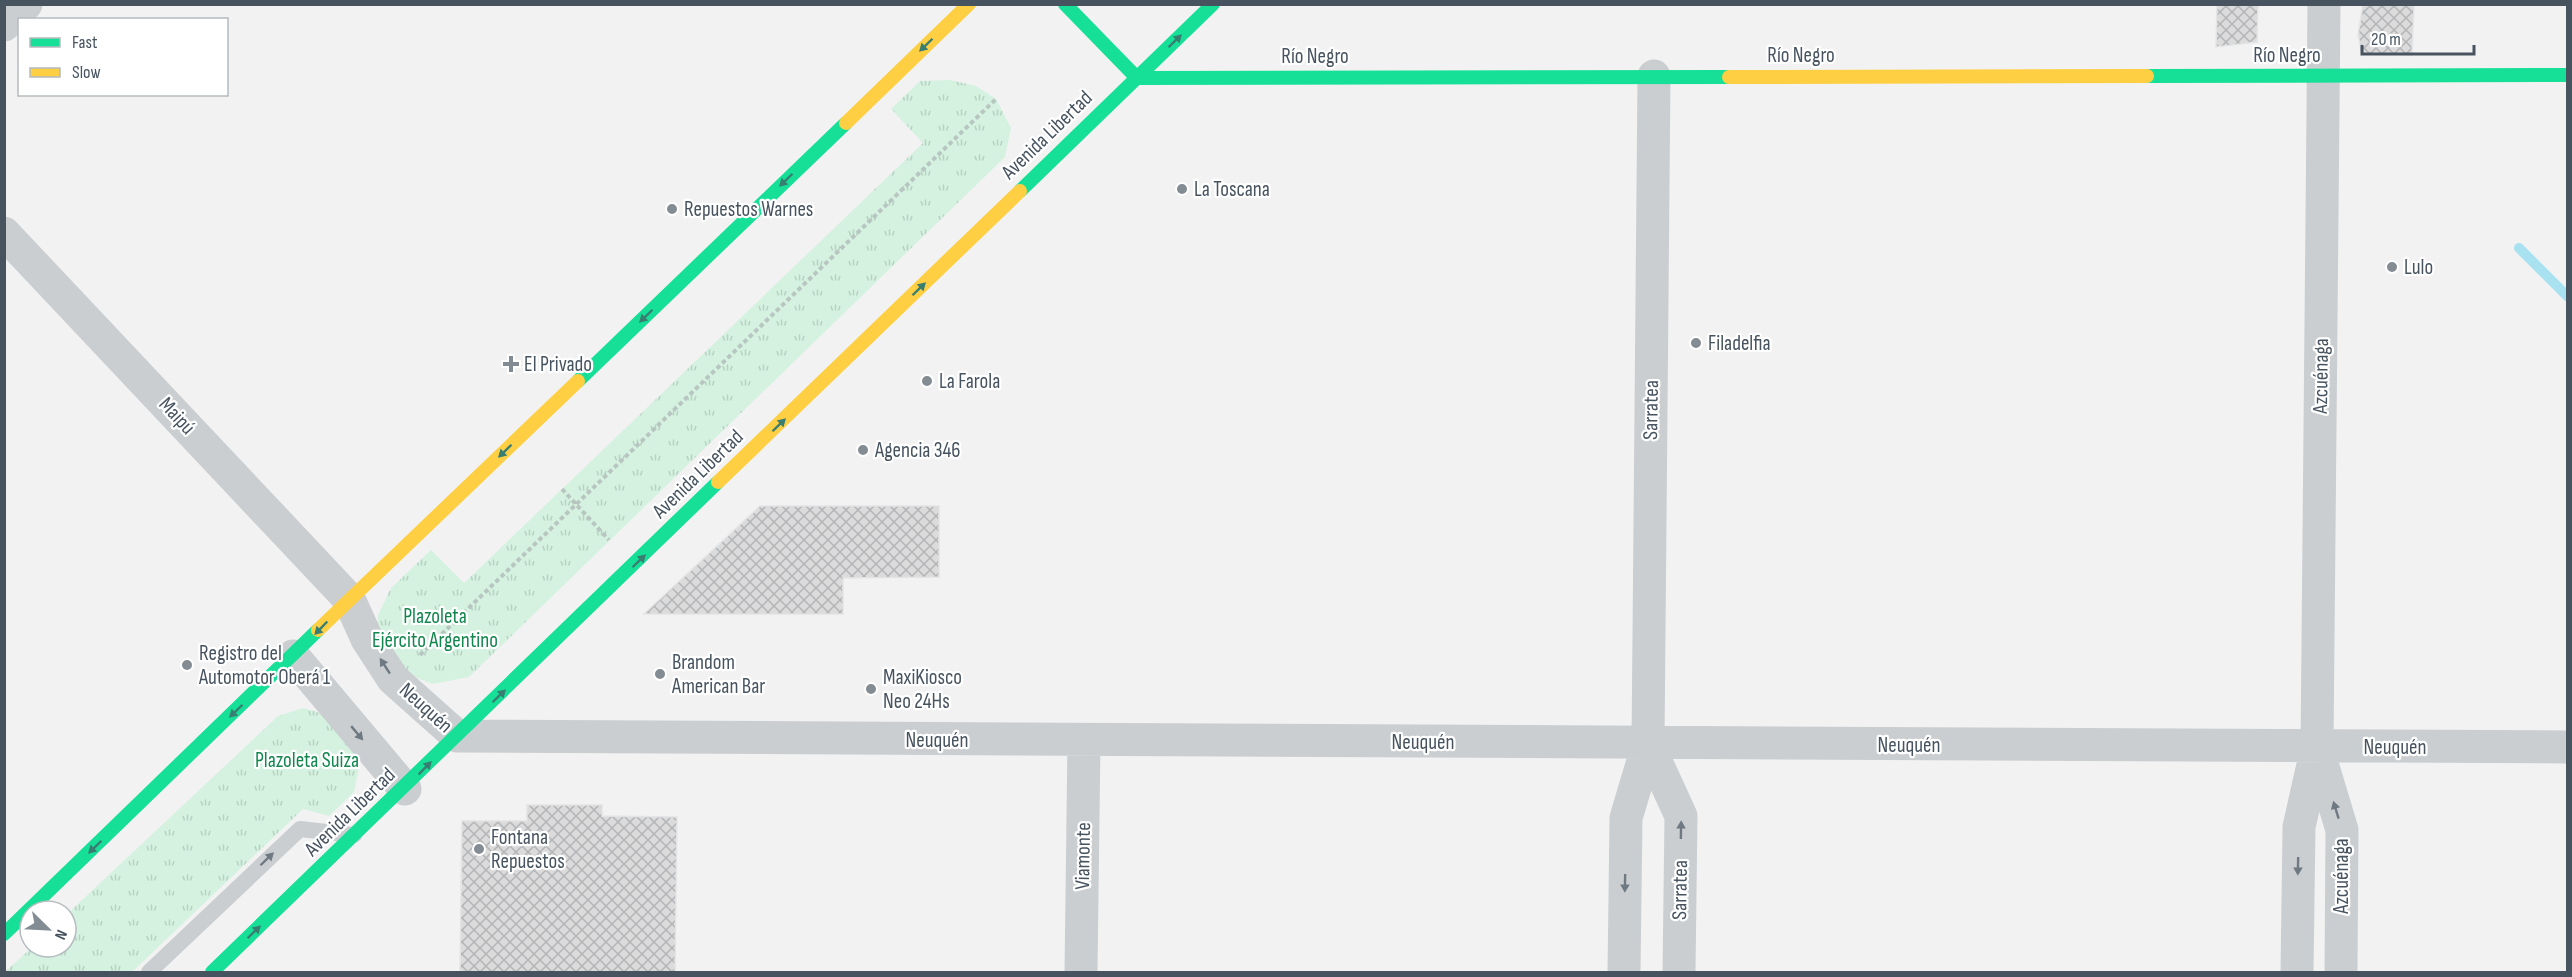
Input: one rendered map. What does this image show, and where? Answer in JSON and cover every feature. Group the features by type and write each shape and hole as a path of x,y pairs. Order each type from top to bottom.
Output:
{"main road":[{"path":"4,934 293,656 349,599 419,535 969,4"},
{"path":"1065,4 1137,78"},
{"name":"Avenida Libertad","path":"212,972 405,789 1213,4"},
{"name":"Río Negro","path":"1137,78 2568,75"}],"street":[{"path":"4,25 26,4"},
{"name":"Azcuénaga","path":"2297,972 2299,827 2317,747 2324,4"},
{"name":"Sarratea","path":"1624,972 1626,818 1648,744 1654,76"},
{"name":"Maipú","path":"4,232 349,599"},
{"name":"Neuquén","path":"349,599 367,639 393,679 457,736 2568,747"},
{"path":"293,656 405,789"},
{"name":"Viamonte","path":"1081,972 1084,740"},
{"name":"Sarratea","path":"1648,744 1681,816 1680,972"},
{"name":"Azcuénaga","path":"2317,747 2342,830 2341,972"}],"lane":[{"path":"149,972 300,829 355,835"}],"path":[{"path":"393,679 996,99"},
{"path":"562,489 610,541"}],"green space":[{"name":"Plazoleta Ejército Argentino","path":"950,80 976,86 996,99 1011,128 1005,157 469,677 433,684 402,672 377,640 378,615 391,588 431,550 464,583 923,143 891,109 920,81"},
{"name":"Plazoleta Suiza","path":"303,708 334,717 352,738 360,763 354,792 329,816 303,809 132,972 5,972 19,959 78,959 78,904 278,716"}],"building":[{"path":"2217,4 2258,4 2257,42 2216,47"},
{"path":"2363,4 2414,4 2412,55 2362,54 2358,35"},
{"path":"760,506 939,506 939,577 843,578 843,614 644,614"},
{"path":"527,805 602,805 602,816 677,817 675,972 460,972 462,821 527,821"}],"waterway":[{"path":"2519,248 2568,297"}],"traffic: fast":[{"path":"1065,4 1137,78 1729,77"},
{"path":"1020,191 1213,4"},
{"path":"2147,76 2568,75"},
{"path":"578,381 846,123"},
{"path":"212,972 718,482"},
{"path":"4,934 318,630"}],"traffic: slow":[{"path":"846,123 969,4"},
{"path":"1729,77 2147,76"},
{"path":"718,482 1020,191"},
{"path":"318,630 578,381"}],"place":[{"name":"La Toscana","path":"1182,189"},
{"name":"Repuestos Warnes","path":"672,209"},
{"name":"Lulo","path":"2392,267"},
{"name":"Filadelfia","path":"1696,343"},
{"name":"El Privado","path":"511,364"},
{"name":"La Farola","path":"927,381"},
{"name":"Agencia 346","path":"863,450"},
{"name":"Registro del Automotor Oberá 1","path":"187,665"},
{"name":"Brandom American Bar","path":"660,674"},
{"name":"MaxiKiosco Neo 24Hs","path":"871,689"},
{"name":"Fontana Repuestos","path":"479,849"}]}
